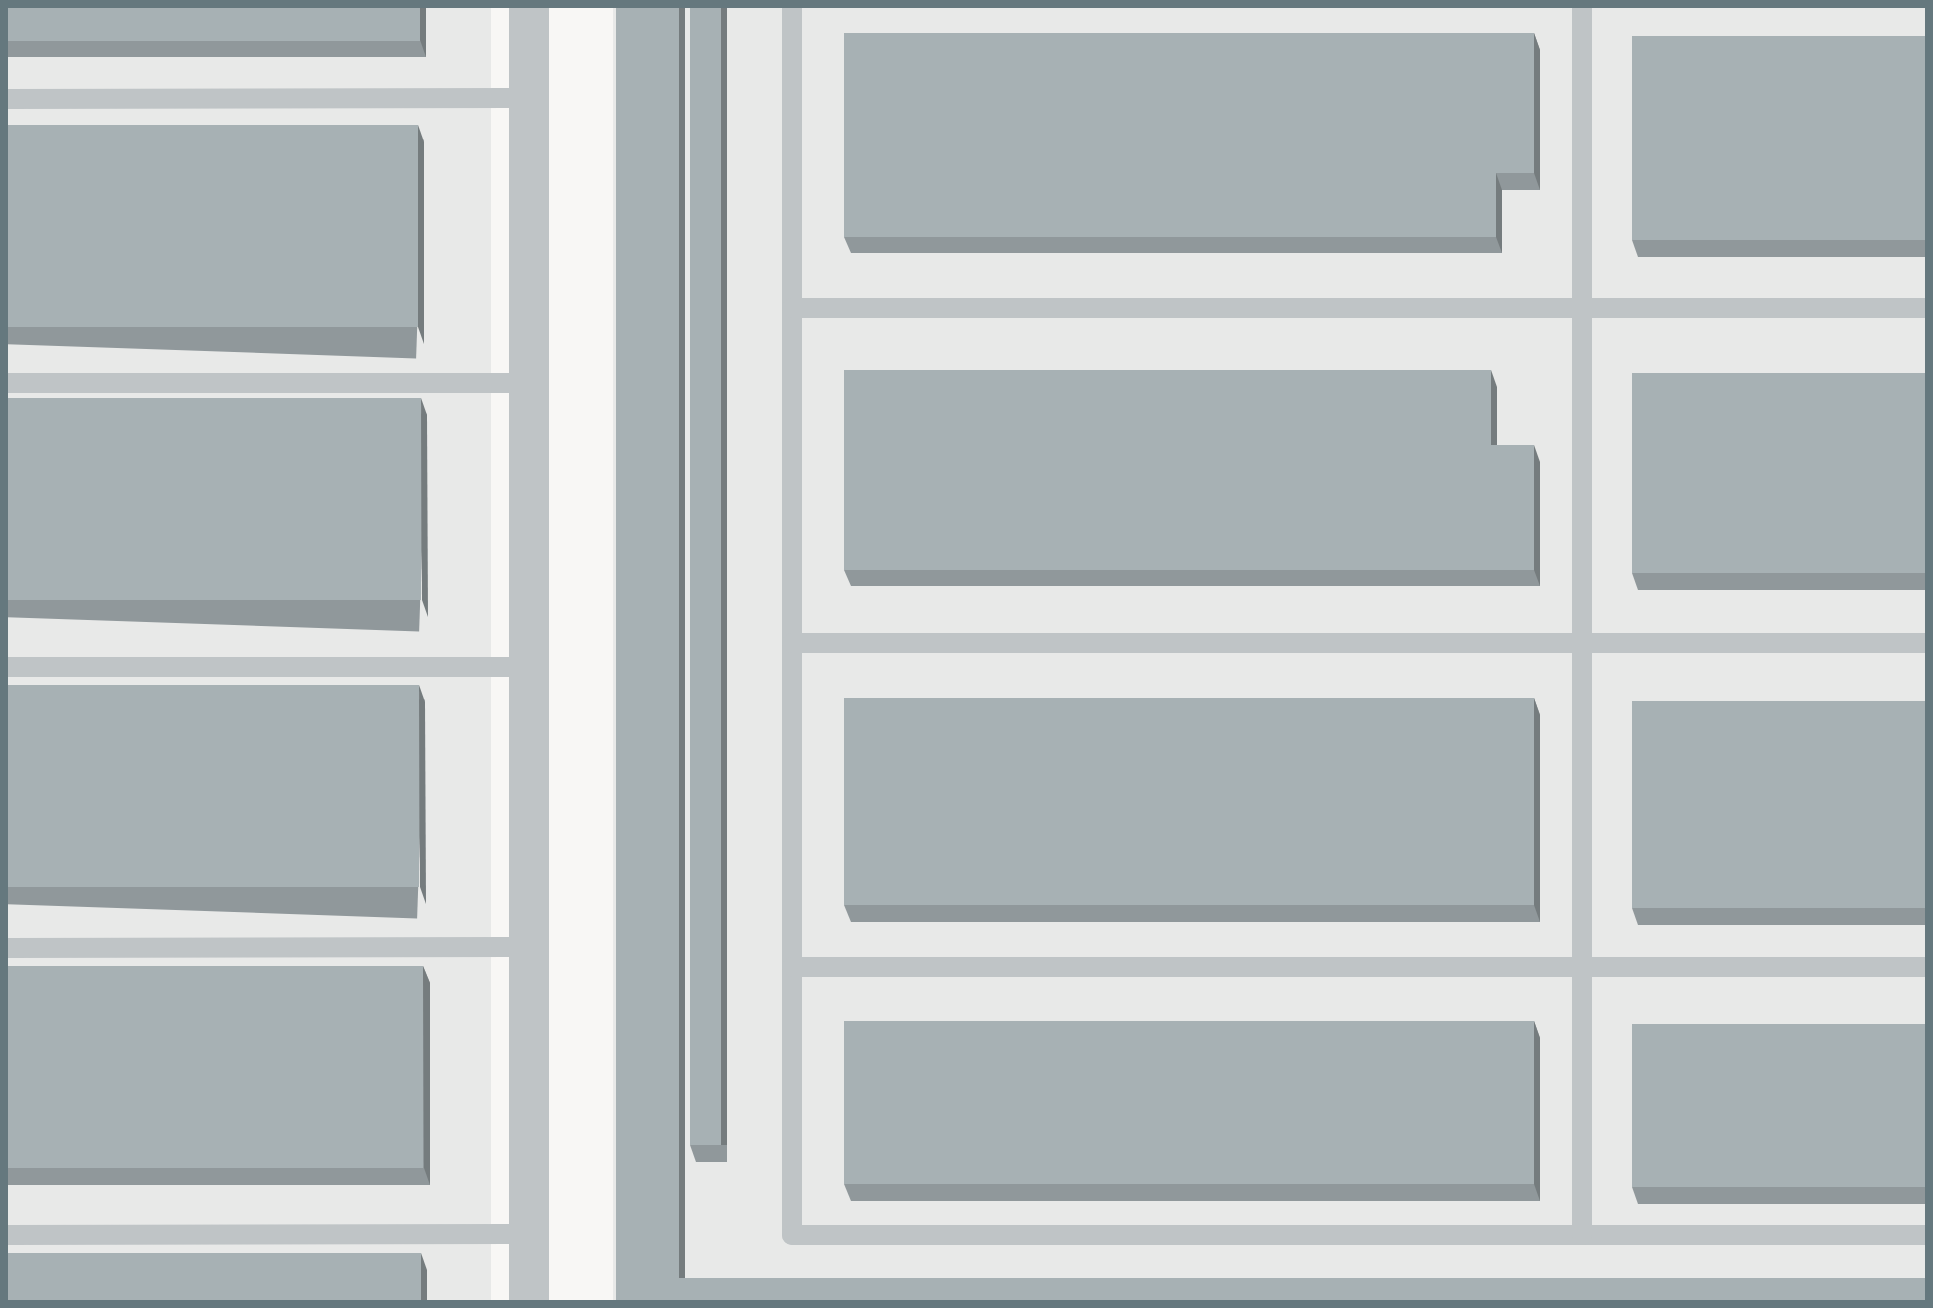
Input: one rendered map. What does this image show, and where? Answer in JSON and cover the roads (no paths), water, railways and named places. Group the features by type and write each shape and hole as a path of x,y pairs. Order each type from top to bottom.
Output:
{"street":[{"path":"529,6 529,1302"}],"lane":[{"path":"792,6 792,1235 1927,1235"},
{"path":"1582,6 1582,1235"},
{"path":"6,99 529,98"},
{"path":"792,308 1927,308"},
{"path":"6,383 529,383"},
{"path":"792,643 1927,643"},
{"path":"6,667 529,667"},
{"path":"6,948 529,947"},
{"path":"792,967 1927,967"},
{"path":"6,1235 529,1234"}]}
